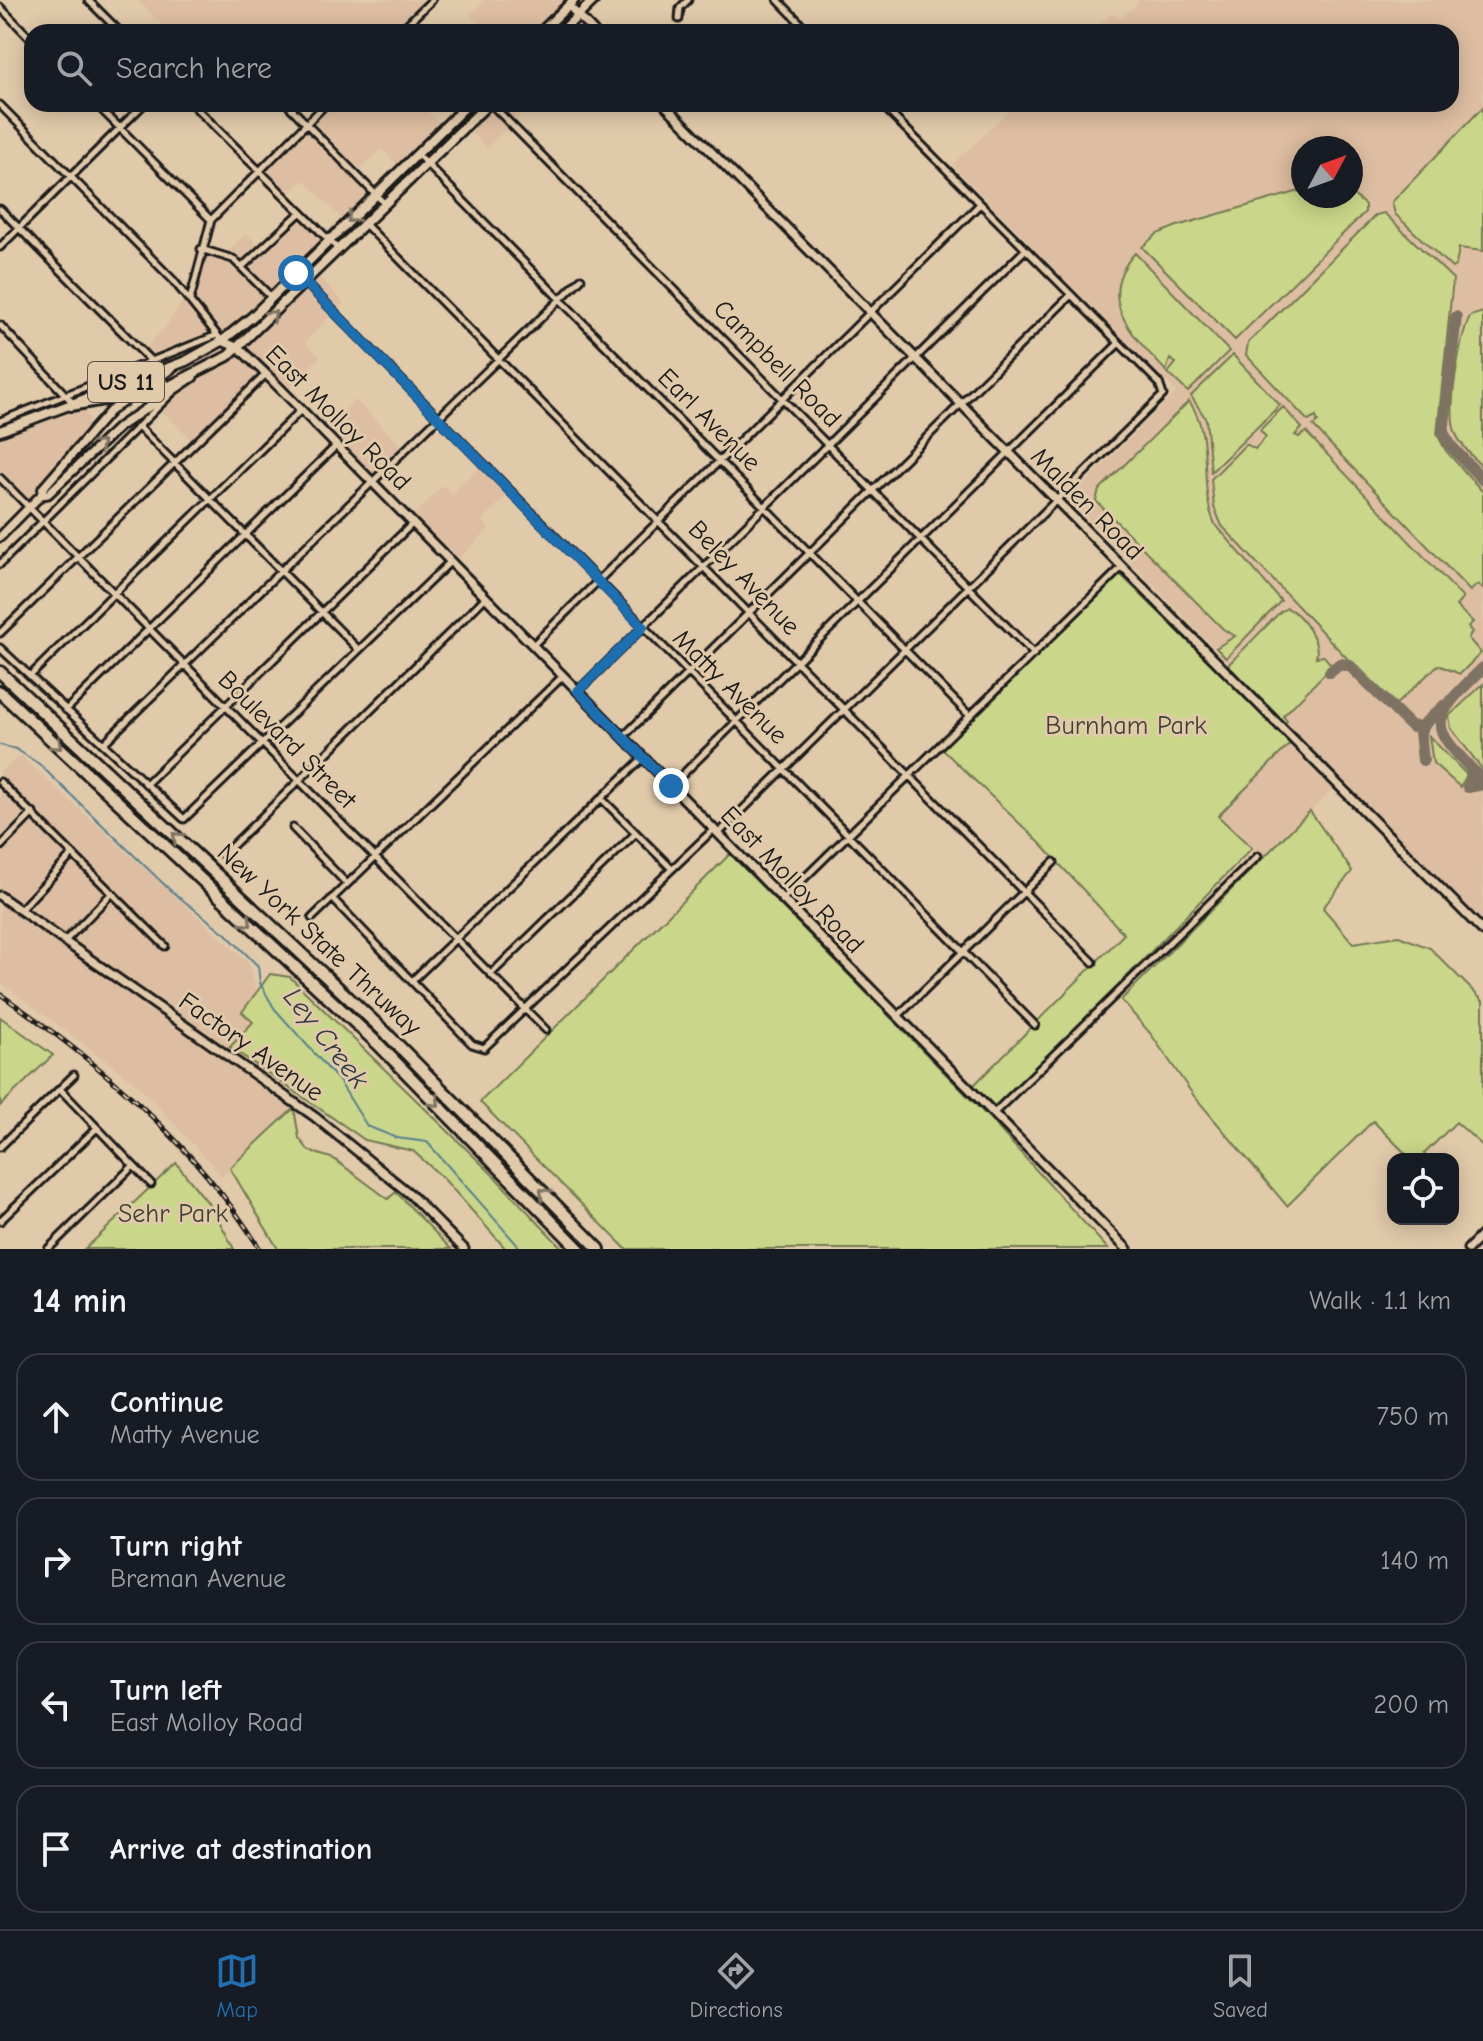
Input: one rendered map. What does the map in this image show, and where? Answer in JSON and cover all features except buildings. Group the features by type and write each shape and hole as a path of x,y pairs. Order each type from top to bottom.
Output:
{"highway":[{"name":"New York State Thruway","path":"0,672 374,1021 599,1249"},
{"name":"New York State Thruway","path":"0,692 379,1045 579,1249"}],"main road":[{"path":"570,24 594,0"},
{"path":"549,24 571,3"},
{"name":"US 11","path":"0,431 69,402 161,372 186,361 220,338 272,298 460,112"},
{"name":"US 11","path":"69,402 128,397 170,389 239,348 481,112"}],"street":[{"path":"88,0 112,24"},
{"path":"407,24 432,0"},
{"path":"679,19 680,8 688,0"},
{"path":"778,0 801,24"},
{"path":"571,3 586,24"},
{"path":"0,7 24,32"},
{"path":"0,105 190,300 220,338 152,362 69,402 0,421"},
{"path":"104,112 211,220"},
{"path":"0,247 136,112"},
{"path":"200,112 338,250"},
{"path":"295,112 385,204"},
{"path":"190,300 211,220 318,112"},
{"name":"Campbell Road","path":"497,112 1034,654"},
{"name":"Malden Road","path":"672,112 1483,931"},
{"path":"332,898 472,1044 478,1048 491,1044 672,869 784,770 1163,395 1159,383 889,112"},
{"name":"Earl Avenue","path":"417,154 970,716"},
{"path":"533,645 980,204"},
{"path":"0,209 152,362 170,389"},
{"path":"242,267 301,212"},
{"name":"Beley Avenue","path":"365,224 1093,962"},
{"path":"201,249 227,256 272,298"},
{"path":"578,691 1025,250"},
{"name":"Matty Avenue","path":"296,273 1035,1025"},
{"path":"103,744 581,279"},
{"path":"623,737 1070,296"},
{"path":"0,325 69,402"},
{"name":"East Molloy Road","path":"220,338 239,348 266,374 1127,1249"},
{"path":"671,786 1118,344"},
{"path":"0,537 41,495 43,488 83,441 128,397 161,372"},
{"path":"0,633 266,374"},
{"path":"0,564 139,427 170,389"},
{"path":"41,495 48,494 119,427 170,389"},
{"path":"30,676 301,410"},
{"path":"139,427 359,650"},
{"path":"66,710 336,446"},
{"name":"Boulevard Street","path":"0,478 546,1030"},
{"path":"146,784 413,523"},
{"path":"0,648 183,818 194,813 451,561"},
{"path":"782,900 1122,567"},
{"path":"223,855 486,597"},
{"path":"312,918 563,676"},
{"path":"412,981 643,758"},
{"path":"0,782 165,946"},
{"path":"601,798 672,869"},
{"path":"0,847 33,813"},
{"path":"293,828 347,884"},
{"path":"491,974 636,833"},
{"path":"20,910 73,854"},
{"path":"994,1113 1258,856"},
{"path":"898,1016 1054,862"},
{"path":"65,941 112,893"},
{"name":"Factory Avenue","path":"0,896 366,1156 432,1214 464,1249"},
{"path":"0,1147 74,1075"},
{"path":"60,1089 151,1184"},
{"path":"0,1221 97,1128"},
{"path":"48,1249 133,1166"},
{"path":"1468,1249 1482,1236"}],"shaded area":[{"path":"137,0 428,0 403,24 161,24"},
{"path":"485,0 563,0 538,24 478,24 470,15"},
{"path":"1140,0 1483,0 1483,924 1069,499 1176,392 952,165 1008,112 1459,112 1459,24 1100,24 1112,13 1120,20"},
{"path":"324,112 428,112 439,123 398,166 382,149 360,169 314,122"},
{"path":"489,112 524,112 487,148 470,131"},
{"path":"306,129 366,193 343,220 304,180 288,195 264,172"},
{"path":"296,212 323,240 229,328 155,359 145,348 165,328 184,299 197,244 228,251 246,233 259,246"},
{"path":"320,277 344,303 305,342 320,357 289,389 267,369 192,440 161,410 193,382 236,356"},
{"path":"355,400 402,446 373,474 326,428"},
{"path":"85,408 90,423 28,501 0,473 0,438"},
{"path":"480,466 508,495 482,520 489,529 457,561 413,516 443,485 452,494"},
{"path":"1291,743 1334,788 1262,859 1218,816"},
{"path":"21,756 248,962 257,992 243,1012 254,1022 220,1057 294,1108 222,1176 138,1085 0,982 0,771"}],"green space":[{"path":"1483,107 1483,251 1459,248 1456,265 1452,268 1395,214 1392,202"},
{"path":"1291,193 1291,208 1363,208 1363,203 1365,205 1365,212 1235,340 1142,247 1157,234"},
{"path":"1384,213 1453,279 1437,434 1446,451 1483,492 1483,589 1478,584 1470,591 1313,426 1318,422 1316,417 1308,421 1246,355 1248,343 1376,215"},
{"path":"1135,253 1229,351 1188,392 1168,373 1176,363 1170,359 1166,371 1131,331 1123,316 1118,302 1118,286 1123,270"},
{"path":"1483,312 1483,468 1458,438 1453,424 1453,410 1466,326 1470,316"},
{"path":"1233,355 1280,405 1211,472 1206,419 1191,396"},
{"path":"1189,401 1202,430 1207,494 1215,524 1281,601 1226,658 1216,648 1235,636 1223,629 1096,501 1099,490"},
{"path":"1283,407 1302,428 1295,435 1299,437 1306,432 1463,598 1456,606 1473,622 1468,627 1472,632 1468,638 1481,653 1460,674 1438,665 1393,707 1222,526 1214,507 1211,479 1246,444 1255,449 1266,437 1260,430"},
{"name":"Burnham Park","path":"1119,573 1291,743 1218,816 1252,848 998,1109 973,1086 1124,934 1040,843 942,749"},
{"path":"1287,608 1299,616 1309,629 1316,644 1316,657 1324,656 1332,666 1283,716 1287,721 1284,724 1228,665"},
{"path":"1483,684 1483,770 1451,728 1449,716"},
{"path":"1429,736 1467,775 1460,787 1433,763"},
{"path":"1310,811 1352,871 1323,908 1353,943 1399,936 1430,948 1483,1001 1483,1146 1456,1122 1425,1153 1405,1153 1373,1121 1287,1206 1194,1096 1150,1033 1121,1000"},
{"path":"730,854 989,1118 1108,1249 626,1249 480,1102"},
{"path":"270,974 290,977 493,1175 563,1249 506,1249 443,1178 413,1151 365,1140 230,1047 253,1022 242,1012"},
{"path":"0,1017 53,1055 0,1106"},
{"path":"294,1108 299,1138 309,1151 334,1159 388,1199 396,1192 451,1249 278,1249 230,1168"},
{"name":"Sehr Park","path":"176,1163 213,1209 234,1249 85,1249"}],"waterway":[{"name":"Ley Creek","path":"0,745 16,749 39,764 170,890 226,934 258,966 260,983 274,1008 339,1081 367,1126 397,1138 427,1142 521,1249"}],"taxiway":[{"path":"1456,317 1443,433 1483,480"},
{"path":"1330,672 1340,664 1350,666 1412,727 1422,726 1445,705"},
{"path":"1483,668 1451,702 1441,724 1452,747 1483,781"},
{"path":"1423,760 1420,732 1425,724"},
{"path":"1471,769 1472,780 1468,787 1483,784"}],"railway":[{"path":"0,994 74,1049 144,1108 206,1174 260,1249"}],"route":[{"path":"296,273 643,627 578,691 671,786"}]}
